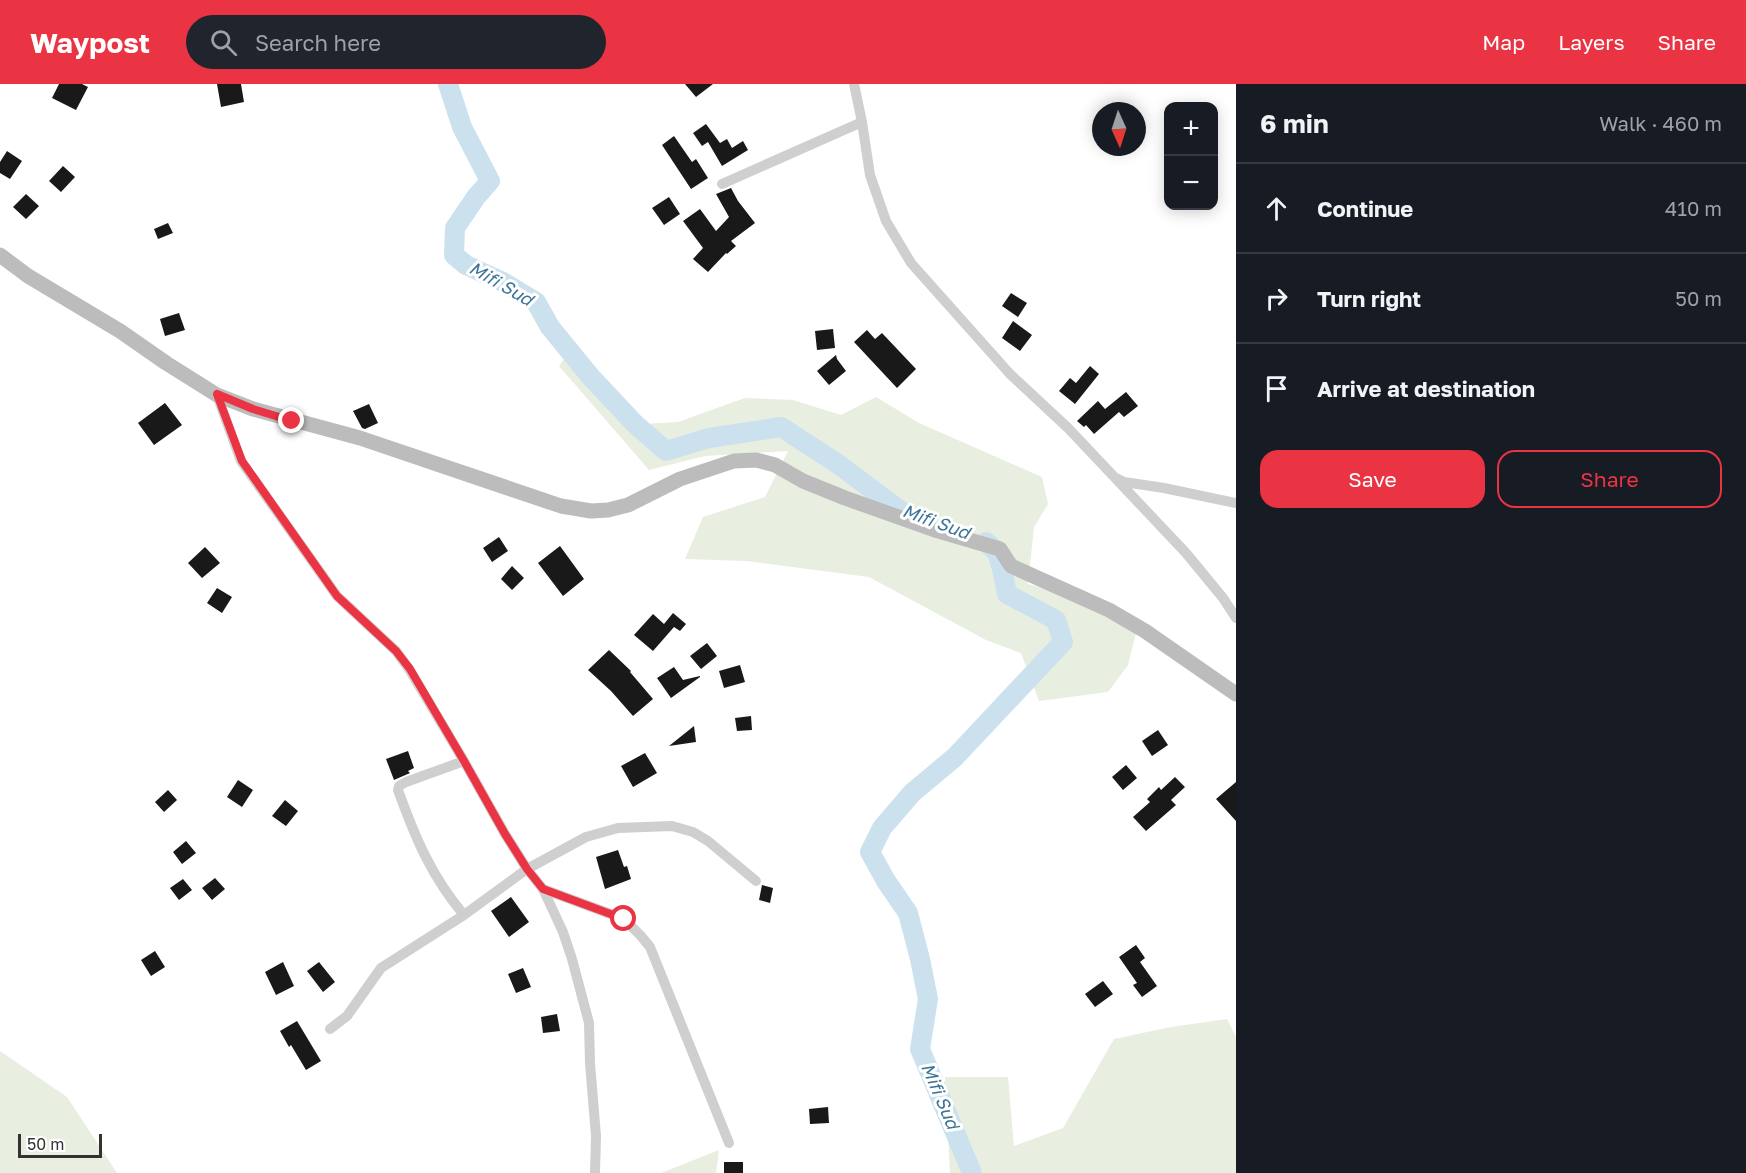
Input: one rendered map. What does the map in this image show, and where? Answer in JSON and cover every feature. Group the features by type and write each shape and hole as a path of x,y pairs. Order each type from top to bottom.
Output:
{"street":[{"path":"854,84 870,175 886,221 910,263 1010,374 1068,428 1186,553 1223,598 1236,618"},
{"path":"722,184 862,122"},
{"path":"0,255 28,276 120,331 217,394 253,409 360,438 561,506 591,511 608,510 628,505 680,479 734,461 756,460 775,465 803,481 844,498 935,530 1000,549 1011,566 1109,610 1146,632 1236,694"},
{"path":"217,394 242,461 337,596 396,651 410,669 505,834 543,889 563,932 589,1023 596,1136 595,1173"},
{"path":"1113,477 1124,482 1236,503"},
{"path":"464,761 406,782 399,786 398,790 423,853 440,884 464,915"},
{"path":"330,1029 347,1016 381,968 464,915 527,869 586,837 618,828 672,826 693,832 708,841 756,881"},
{"path":"543,889 624,919 650,947 729,1143"}],"shaded area":[{"path":"575,344 644,424 678,422 745,398 793,400 841,415 876,397 919,423 1042,477 1048,504 1034,527 1028,584 1084,600 1136,633 1128,665 1108,692 1039,701 1021,653 986,640 869,577 747,561 685,559 703,517 765,497 788,451 705,456 649,470 559,366"},
{"path":"1227,1019 1236,1037 1236,1173 950,1173 945,1077 1008,1077 1014,1146 1063,1128 1114,1039 1171,1027"},
{"path":"0,1051 67,1097 117,1173 0,1173"},
{"path":"719,1150 716,1173 661,1173"}],"building":[{"path":"59,84 82,84 88,87 76,110 52,98"},
{"path":"217,84 241,84 244,102 221,107"},
{"path":"685,84 713,84 696,97"},
{"path":"706,124 720,143 727,139 732,148 743,141 748,150 722,166 708,142 702,146 693,133"},
{"path":"674,136 692,162 696,159 708,178 691,189 662,145"},
{"path":"7,151 22,161 10,179 0,173 0,162"},
{"path":"63,166 75,177 61,192 49,181"},
{"path":"731,188 755,223 731,241 736,246 708,272 693,259 703,248 683,221 700,209 716,231 729,217 716,194"},
{"path":"26,194 39,206 26,219 13,207"},
{"path":"669,197 680,214 664,225 652,208"},
{"path":"168,223 173,233 158,239 154,229"},
{"path":"1011,293 1027,303 1018,317 1002,306"},
{"path":"179,313 185,330 165,336 160,319"},
{"path":"1013,321 1032,335 1020,351 1002,338"},
{"path":"833,329 835,348 817,350 815,331"},
{"path":"867,330 875,339 882,333 916,369 897,388 854,342"},
{"path":"836,355 846,371 829,385 817,371"},
{"path":"1090,366 1099,374 1075,404 1059,391 1070,378 1076,383"},
{"path":"1126,392 1138,406 1124,417 1119,412 1094,434 1086,425 1084,427 1077,421 1098,401 1105,409"},
{"path":"165,403 182,425 154,445 138,423"},
{"path":"369,404 378,423 365,429 362,428 353,411"},
{"path":"499,537 508,551 492,562 483,548"},
{"path":"560,546 584,579 563,596 538,563"},
{"path":"205,547 220,563 202,578 188,563"},
{"path":"512,566 524,578 512,590 501,579"},
{"path":"217,588 232,597 222,613 207,603"},
{"path":"673,613 686,624 680,631 674,627 653,651 634,635 653,614 664,624"},
{"path":"707,643 717,656 701,669 690,656"},
{"path":"609,650 631,671 653,699 633,716 588,670"},
{"path":"740,665 745,682 724,688 719,671"},
{"path":"674,667 683,680 700,677 671,698 657,678"},
{"path":"751,716 752,730 737,731 735,718"},
{"path":"694,726 696,742 669,746"},
{"path":"1158,730 1168,745 1152,756 1142,741"},
{"path":"408,751 414,768 408,771 410,773 394,780 386,759"},
{"path":"645,753 657,773 633,787 621,766"},
{"path":"1126,765 1137,778 1123,790 1112,777"},
{"path":"1175,777 1185,787 1171,800 1176,805 1146,831 1133,817 1150,802 1147,799 1159,787 1161,790"},
{"path":"238,780 253,790 242,807 227,797"},
{"path":"1236,782 1236,821 1216,799"},
{"path":"168,790 177,800 164,812 155,802"},
{"path":"285,800 298,811 286,826 272,816"},
{"path":"186,841 196,853 182,864 173,852"},
{"path":"618,850 631,879 605,889 596,857"},
{"path":"215,878 225,889 212,900 202,888"},
{"path":"183,879 192,890 179,900 170,888"},
{"path":"762,885 773,888 770,903 759,900"},
{"path":"511,897 529,922 509,937 491,911"},
{"path":"1136,945 1145,958 1140,962 1157,986 1142,997 1133,985 1137,983 1119,957"},
{"path":"155,951 165,967 151,976 141,960"},
{"path":"283,962 294,986 276,995 265,972"},
{"path":"319,962 335,982 323,992 307,971"},
{"path":"523,968 531,987 516,993 508,974"},
{"path":"1103,981 1113,994 1095,1007 1085,994"},
{"path":"557,1014 560,1031 543,1033 541,1017"},
{"path":"297,1021 321,1061 306,1070 280,1031"},
{"path":"828,1107 829,1123 810,1124 809,1109"},
{"path":"724,1162 743,1162 743,1173 724,1173"}],"waterway":[{"name":"Mifi Sud","path":"448,84 462,127 490,181 455,228 454,255 466,265 503,282 536,302 550,327 590,376 635,424 666,451 709,438 781,427 838,464 902,512 922,519"},
{"name":"Mifi Sud","path":"972,1173 920,1049 928,999 908,913 870,852 882,828 912,793 955,757 1063,642 1056,620 1007,594 997,552 986,542"}],"route":[{"path":"292,421 253,409 217,394 242,461 337,596 396,651 410,669 527,869 543,889 624,919"}]}
